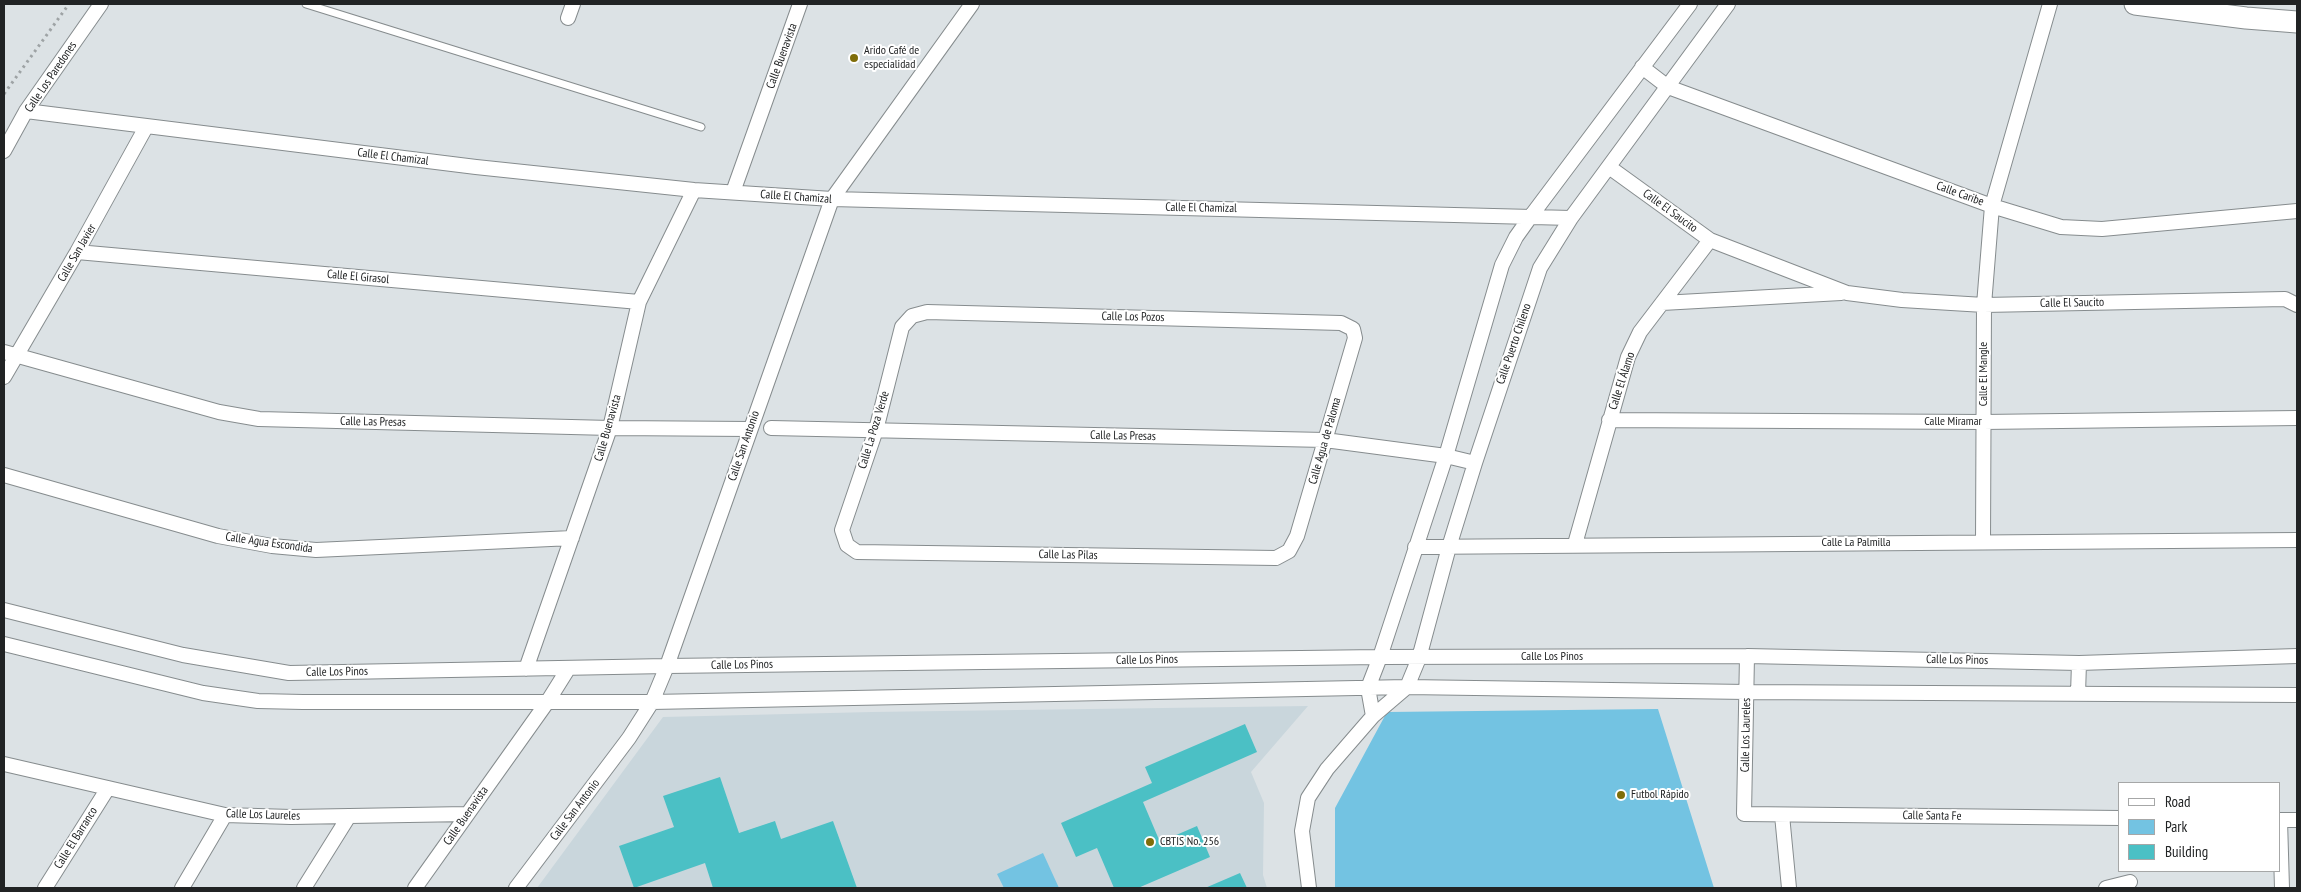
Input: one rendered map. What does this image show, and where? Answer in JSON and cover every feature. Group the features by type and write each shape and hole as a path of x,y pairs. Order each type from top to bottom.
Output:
{"main road":[{"path":"2135,4 2246,18 2297,22"}],"street":[{"name":"Calle Los Paredones","path":"4,151 26,111 101,4"},
{"path":"568,18 573,4"},
{"name":"Calle Buenavista","path":"733,192 800,4"},
{"name":"Calle San Antonio","path":"516,888 629,738 652,702 832,199 972,4"},
{"path":"1373,716 1368,688 1446,456 1502,265 1516,237 1530,216 1690,4"},
{"name":"Calle Puerto Chileno","path":"1309,888 1302,832 1308,798 1326,769 1373,716 1407,687 1419,658 1449,547 1475,463 1540,268 1571,218 1728,4"},
{"name":"Calle El Mangle","path":"1983,542 1984,305 1992,206 2050,4"},
{"name":"Calle Caribe","path":"1642,67 1668,87 1992,206 2062,227 2102,229 2297,211"},
{"name":"Calle El Chamizal","path":"26,111 476,167 694,190 832,199 1571,218"},
{"name":"Calle San Javier","path":"4,376 10,354 77,252 146,127"},
{"name":"Calle El Saucito","path":"1609,167 1710,240 1847,293"},
{"name":"Calle Buenavista","path":"526,669 610,428 639,302 694,190"},
{"name":"Calle El Álamo","path":"1575,544 1628,357 1640,332 1710,240"},
{"name":"Calle El Girasol","path":"77,252 639,302"},
{"name":"Calle El Saucito","path":"1662,303 1847,293 1902,300 1984,305 2285,299 2297,304"},
{"name":"Calle Los Pozos","path":"912,316 927,312 1342,323 1353,329"},
{"name":"Calle La Poza Verde","path":"846,545 842,530 876,430 902,327 912,316"},
{"name":"Calle Agua de Paloma","path":"1290,551 1297,536 1355,338 1353,329"},
{"name":"Calle Las Presas","path":"10,354 219,412 259,419 610,428 750,429"},
{"name":"Calle Miramar","path":"1609,420 1983,422 2297,418"},
{"name":"Calle Las Presas","path":"771,428 1325,440 1446,456 1475,463"},
{"name":"Calle Agua Escondida","path":"4,475 218,536 272,546 316,550 572,538"},
{"name":"Calle La Palmilla","path":"1415,547 1575,544 2297,540"},
{"name":"Calle Las Pilas","path":"846,545 857,552 1266,558 1276,558 1290,551"},
{"name":"Calle Los Pinos","path":"4,610 183,655 289,672 1380,657 1748,656 2079,662 2297,656"},
{"path":"4,644 203,692 258,701 652,702 1407,687 1747,692 2297,695"},
{"name":"Calle Los Laureles","path":"1744,814 1748,656"},
{"path":"2078,694 2079,662"},
{"name":"Calle Buenavista","path":"415,888 548,701 568,669"},
{"name":"Calle Los Laureles","path":"4,765 225,815 290,818 467,814"},
{"name":"Calle El Barranco","path":"45,888 108,788"},
{"name":"Calle Santa Fe","path":"1744,814 2118,818"},
{"path":"182,888 225,815"},
{"path":"1782,815 1789,888"},
{"path":"304,888 349,816"},
{"path":"2281,820 2297,820"},
{"path":"2281,854 2282,888"},
{"path":"2106,888 2130,880"}],"lane":[{"path":"306,4 702,127"}],"path":[{"path":"4,94 69,4"}],"shaded area":[{"path":"1308,706 1251,772 1264,803 1263,875 1267,888 537,888 663,717"}],"green space":[{"path":"1658,709 1714,888 1335,888 1335,808 1387,712"},
{"path":"1043,853 1059,888 1004,888 997,874"}],"building":[{"path":"1245,724 1257,752 1143,802 1160,842 1197,826 1210,857 1138,888 1114,888 1097,848 1076,857 1061,823 1152,783 1145,767"},
{"path":"720,777 739,833 775,821 781,839 833,821 857,888 713,888 705,863 634,888 619,846 674,827 663,796"},
{"path":"1240,873 1247,888 1205,888"}],"place":[{"name":"Arido Café de especialidad","path":"854,58"},
{"name":"Futbol Rápido","path":"1621,795"},
{"name":"CBTIS No. 256","path":"1150,842"}]}
